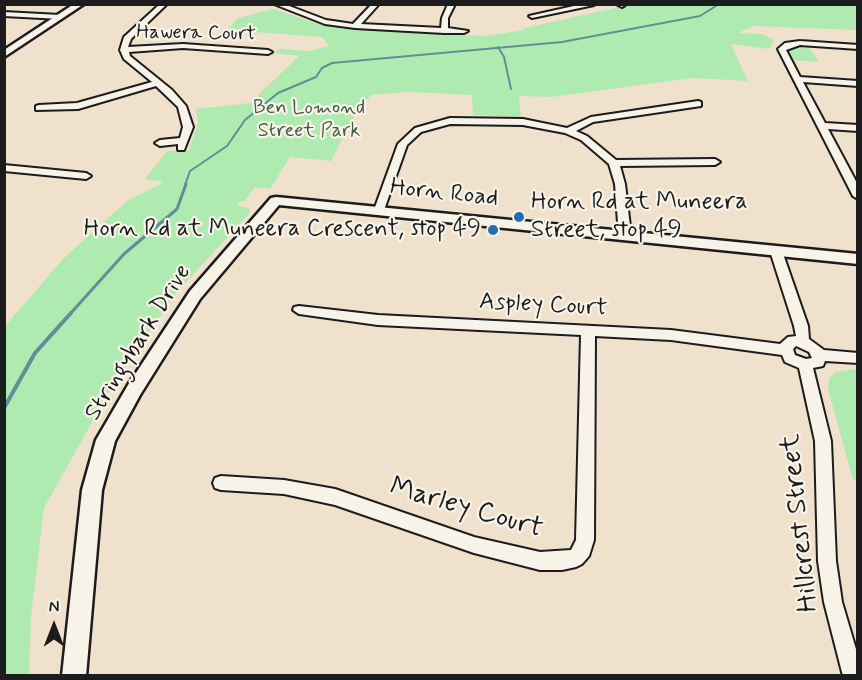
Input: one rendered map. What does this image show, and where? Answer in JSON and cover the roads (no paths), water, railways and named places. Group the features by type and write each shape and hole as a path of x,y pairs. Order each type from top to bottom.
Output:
{"street":[{"path":"4,54 80,4"},
{"path":"160,142 182,144 188,127 186,115 177,99 127,57 124,50 127,39 135,29 164,4"},
{"path":"278,4 325,21 355,26 464,31"},
{"path":"355,26 376,4"},
{"path":"444,30 445,18 452,4"},
{"path":"532,16 573,6 591,5"},
{"path":"4,14 60,17"},
{"path":"858,46 800,43 788,45 782,49 821,126 854,183 858,196"},
{"name":"Hawera Court","path":"124,50 183,46 268,52"},
{"path":"797,79 858,84"},
{"path":"39,108 78,106 157,83"},
{"path":"568,131 591,120 698,104"},
{"path":"380,210 403,144 418,130 450,121 523,122 568,131 597,146 614,163 620,184 625,235"},
{"path":"821,126 858,128"},
{"path":"614,163 715,162"},
{"path":"4,168 86,176"},
{"name":"Horn Road","path":"276,201 858,259"},
{"name":"Stringybark Drive","path":"74,675 92,490 106,440 134,390 195,295 276,201"},
{"path":"776,251 801,326 803,342"},
{"name":"Aspley Court","path":"298,310 378,320 671,335 785,350"},
{"name":"Marley Court","path":"221,483 284,487 335,496 474,545 540,561 562,561 576,558 583,550 585,540 588,331"},
{"path":"812,360 814,348 803,342 790,342 785,350 790,358 812,360 858,358"},
{"name":"Hillcrest Street","path":"812,360 823,441 827,561 833,602 853,675"}],"waterway":[{"path":"498,48 562,42 700,16 719,4"},
{"path":"185,185 190,171 227,146 245,120 278,93 316,77 322,68 332,63 498,48"},
{"path":"498,48 504,57 511,89"},
{"path":"70,314 124,254 177,209 186,184"},
{"path":"4,408 35,353 71,313"}],"place":[{"name":"Horn Rd at Muneera Street, stop 49","path":"519,217"},
{"name":"Horn Rd at Muneera Crescent, stop 49","path":"493,230"}],"park label":[{"name":"Ben Lomond Street Park","path":"309,120"}]}
